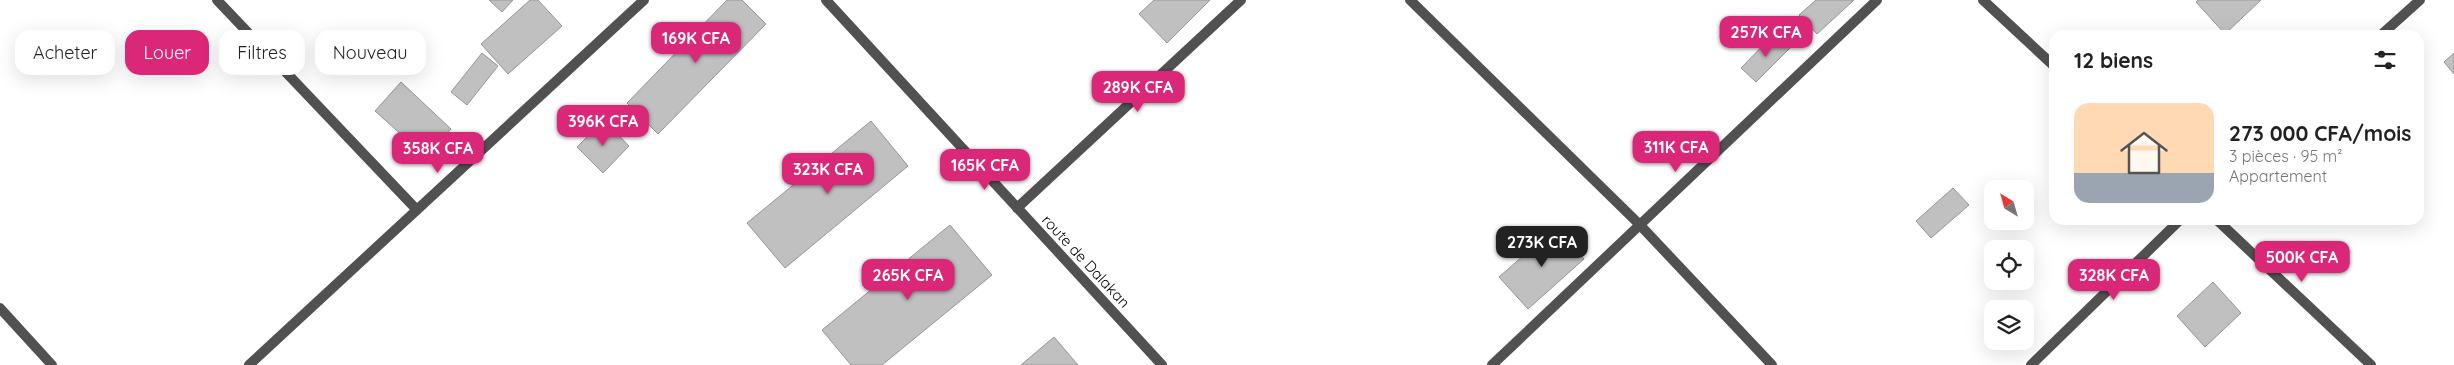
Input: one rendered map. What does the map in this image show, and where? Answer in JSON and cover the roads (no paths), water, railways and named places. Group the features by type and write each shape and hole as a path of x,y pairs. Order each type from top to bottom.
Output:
{"street":[{"path":"217,0 417,210"},
{"path":"249,365 644,0"},
{"name":"route de Dalakan","path":"826,0 1162,365"},
{"path":"1017,208 1241,0"},
{"path":"1410,0 1639,224 1772,365"},
{"path":"1492,365 1878,0"},
{"path":"1983,0 2049,61"},
{"path":"2387,30 2420,0"},
{"path":"2031,365 2175,225"},
{"path":"2222,225 2370,365"},
{"path":"0,308 52,365"}]}
